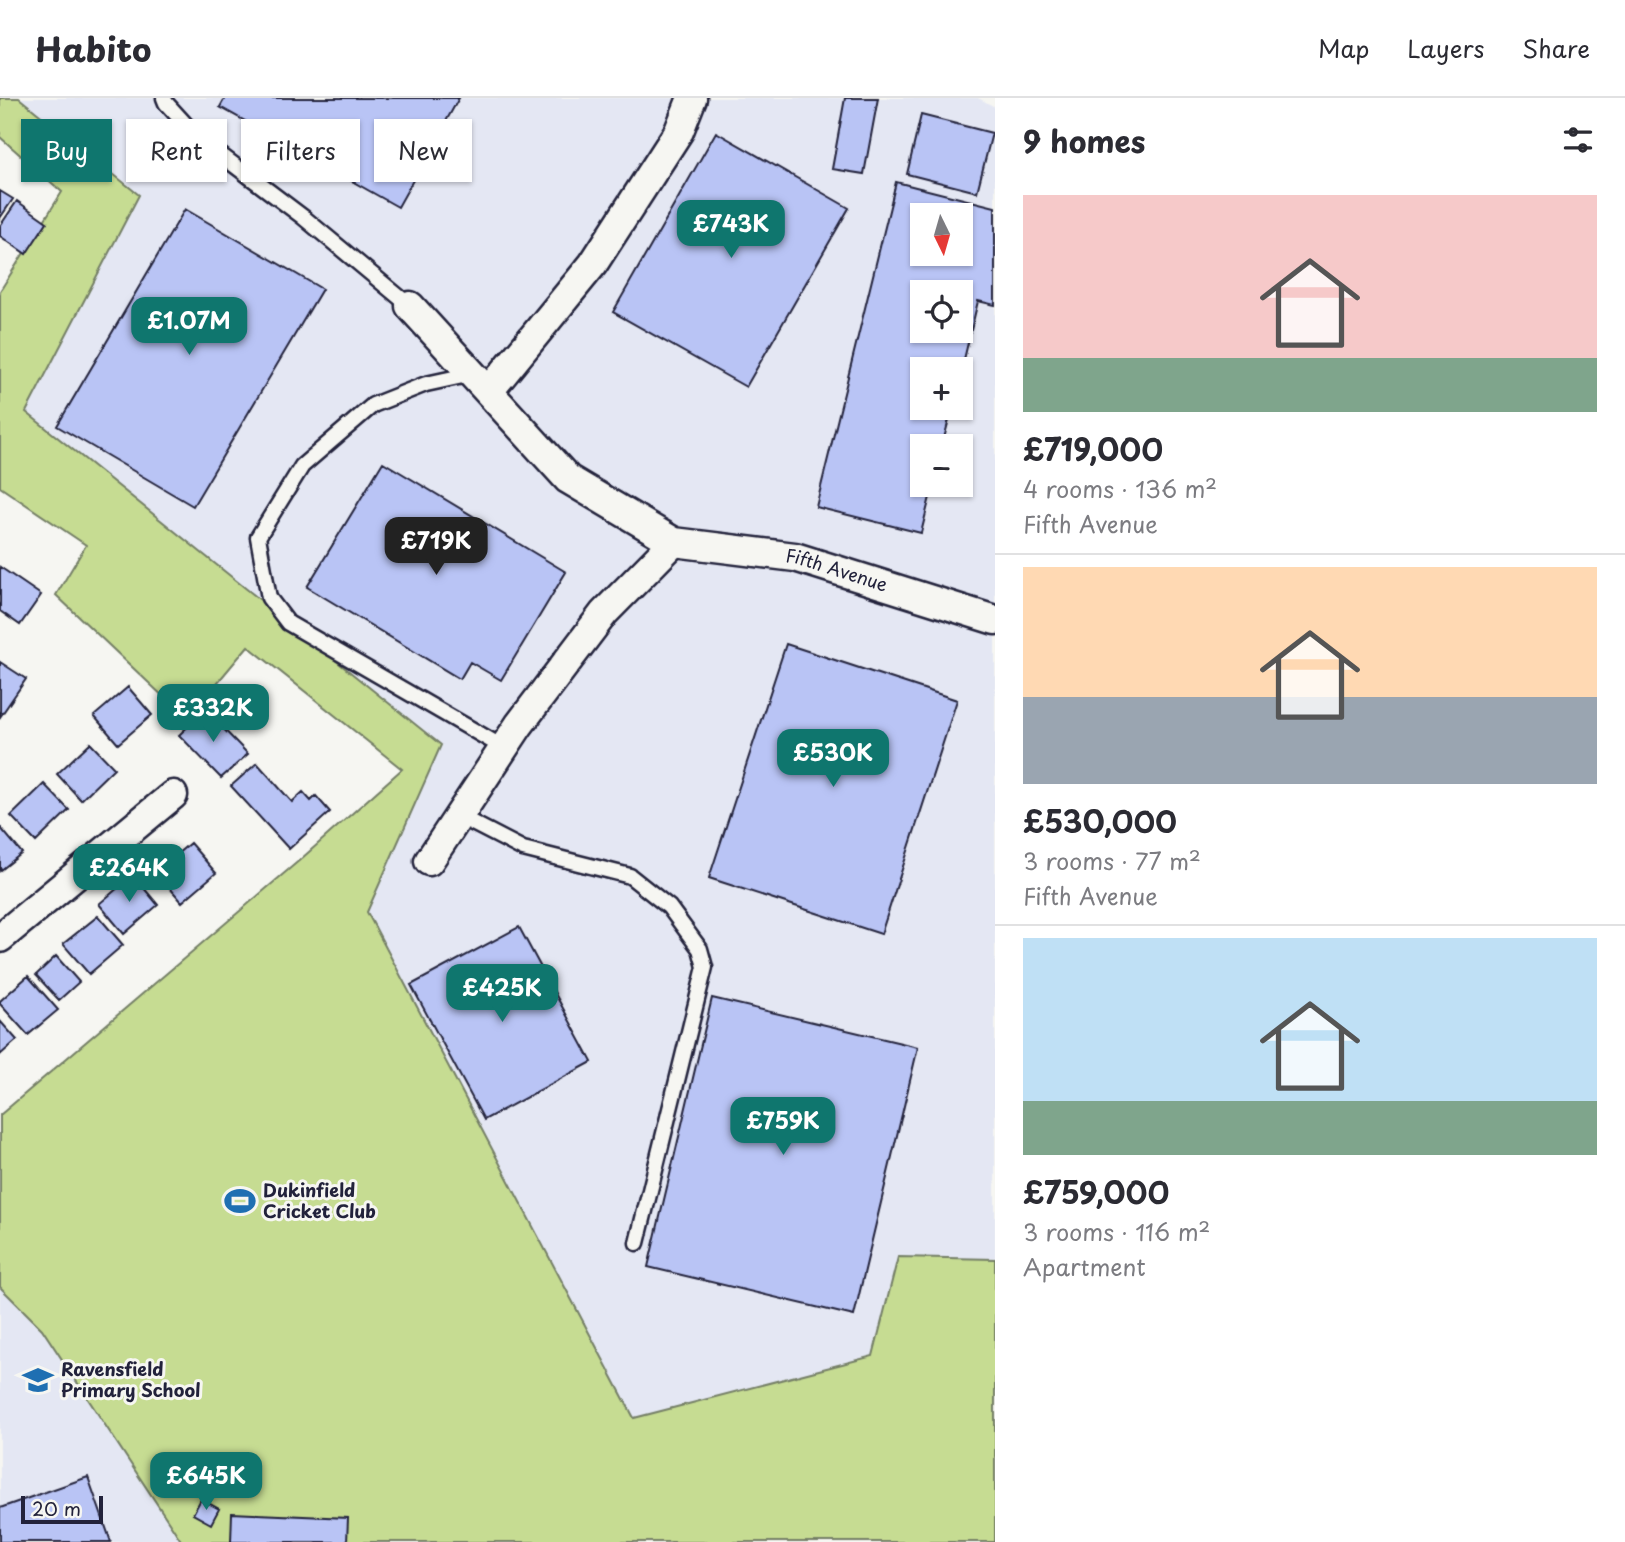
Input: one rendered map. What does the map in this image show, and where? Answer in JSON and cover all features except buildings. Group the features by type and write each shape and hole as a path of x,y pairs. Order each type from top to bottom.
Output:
{"street":[{"path":"481,382 593,264 679,131 692,98"},
{"path":"410,306 568,479 674,542 604,613 504,748 429,861"},
{"name":"Fifth Avenue","path":"674,542 795,557 995,620"},
{"path":"0,938 173,795"}],"lane":[{"path":"164,98 197,137 303,217 410,306"},
{"path":"481,382 426,384 373,405 302,466 258,537 269,597 288,623 504,748"},
{"path":"459,816 523,849 630,876 669,907 700,949 705,967 637,1243"}],"shaded area":[{"path":"19,98 978,98 995,107 995,1259 898,1257 873,1356 634,1418 367,912 441,745 26,412 139,195 112,173 112,119 45,119"},
{"name":"Ravensfield Primary School","path":"0,1287 42,1329 182,1542 0,1542"}],"green space":[{"name":"Dukinfield Cricket Club","path":"0,98 19,98 45,119 21,119 21,156 0,137"},
{"name":"Dukinfield Cricket Club","path":"112,173 139,195 26,412 441,745 367,912 634,1418 873,1356 898,1257 995,1259 995,1542 182,1542 42,1329 0,1287 0,1115 301,859 402,769 248,646 187,719 56,595 86,545 0,487 0,291 62,192 51,182 112,182"}],"place":[{"name":"Dukinfield Cricket Club","path":"240,1201"},
{"name":"Ravensfield Primary School","path":"38,1380"}]}
